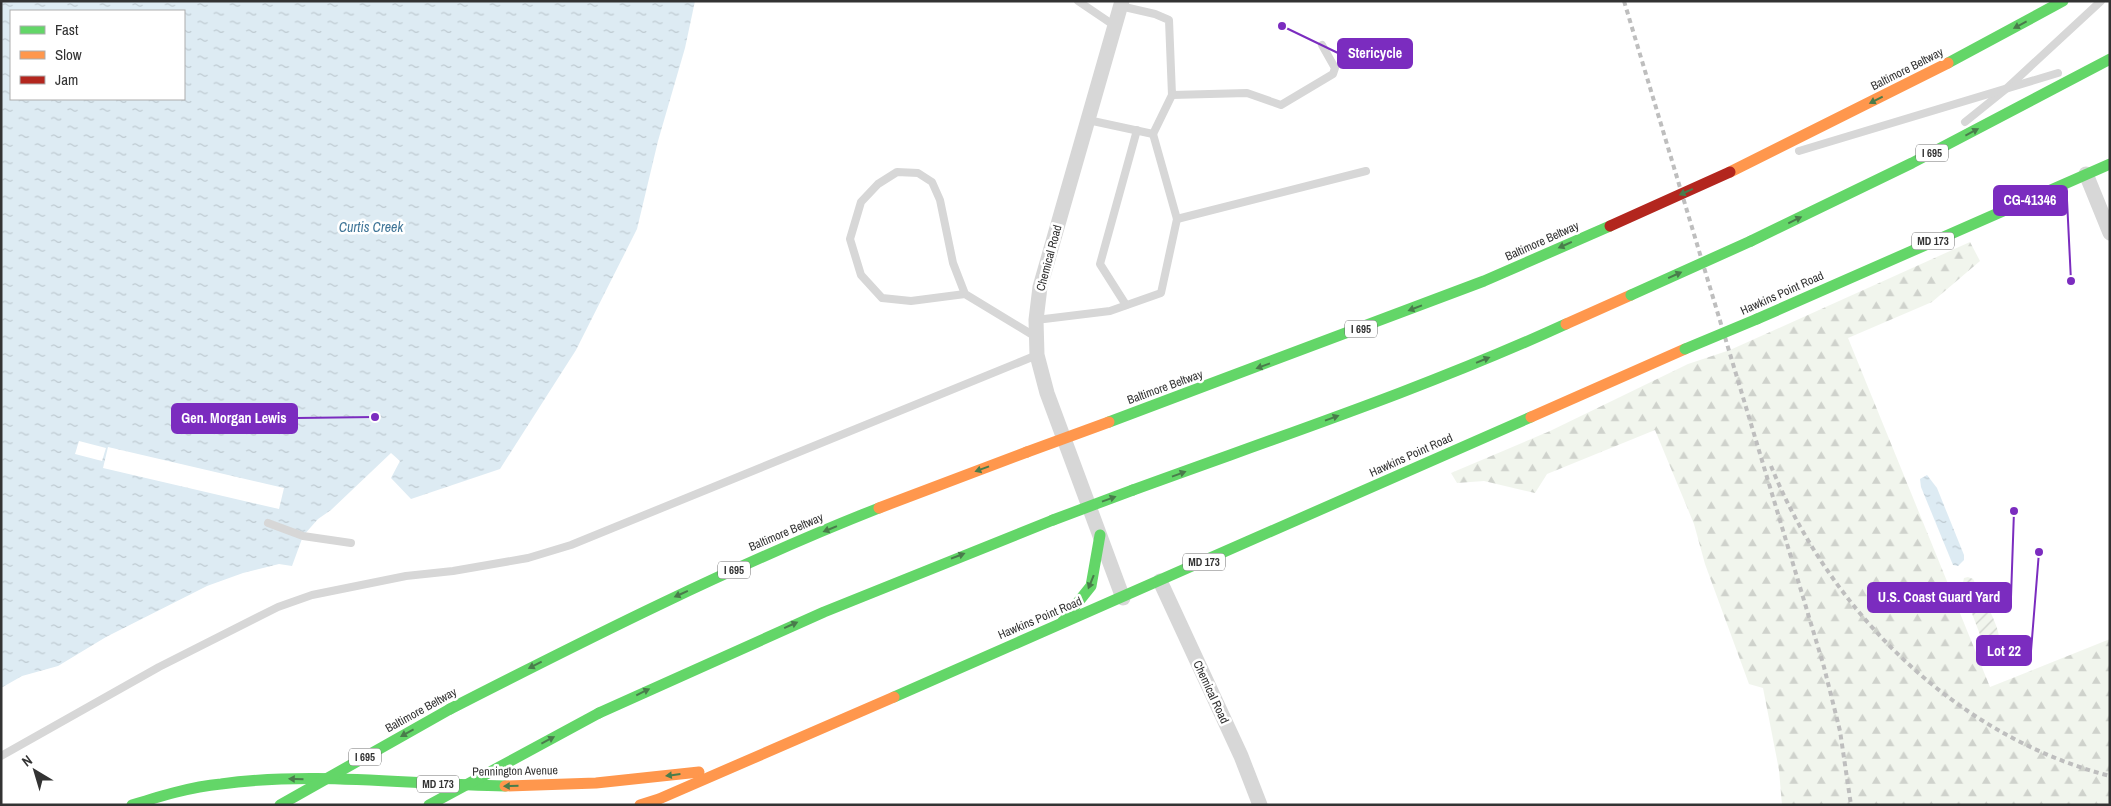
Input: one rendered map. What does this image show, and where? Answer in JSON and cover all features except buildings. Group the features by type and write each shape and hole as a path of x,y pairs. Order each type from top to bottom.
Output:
{"main road":[{"name":"Baltimore Beltway","path":"280,805 450,710 641,613 782,548 909,496 1475,285 1730,172 1924,76 2063,1"},
{"name":"I 695","path":"429,805 599,713 811,616 936,564 1409,389 1516,347 1751,241 1912,163 2110,58"},
{"name":"Hawkins Point Road","path":"722,770 1123,598 1685,349 2110,164"},
{"path":"1060,624 1091,586 1096,567 1100,535"},
{"name":"Pennington Avenue","path":"132,805 156,796 215,783 272,778 493,786 546,786 656,778 722,770"},
{"name":"MD 173","path":"640,805 659,799 722,770"}],"street":[{"name":"Chemical Road","path":"1121,4 1040,287 1036,336 1037,355 1047,393 1123,598"},
{"path":"2086,174 2110,233"},
{"name":"Chemical Road","path":"1160,581 1241,756 1260,805"}],"lane":[{"path":"1078,1 1115,26"},
{"path":"1959,126 2006,89 2101,1"},
{"path":"1036,320 1110,311 1161,292 1177,219 1153,134 1172,95 1169,20 1121,4"},
{"path":"1172,95 1248,93 1281,104 1333,74 1334,68 1322,45"},
{"path":"2072,68 2110,58"},
{"path":"1787,155 2062,71"},
{"path":"1088,120 1153,134"},
{"path":"1126,305 1100,264 1137,130"},
{"path":"1912,163 1951,132"},
{"path":"1730,172 1778,158"},
{"path":"1177,219 1366,171"},
{"path":"965,294 953,263 940,200 932,182 918,173 897,172 878,184 861,202 850,239 861,275 882,298 911,301 965,294 1036,336"},
{"path":"1,756 159,667 278,607 312,594 406,576 453,572 528,558 571,544 1037,355"},
{"path":"268,523 303,536 351,543"}],"green space":[{"path":"1970,242 1980,261 1932,302 1848,338 1990,687 2110,639 2110,805 1782,805 1779,770 1763,688 1749,684 1705,564 1694,524 1655,430 1547,474 1535,493 1484,481 1457,483 1451,473 1550,431 1688,364 1730,350"},
{"path":"1964,578 1973,579 1991,613 2000,640 1999,647 1987,647 1982,640 1962,587"}],"water":[{"name":"Curtis Creek","path":"1,1 695,1 685,48 658,141 637,229 576,350 500,469 411,499 391,478 400,461 391,453 331,510 318,519 303,536 292,566 202,600 1,700"},
{"path":"1927,475 1937,488 1964,555 1964,560 1958,566 1953,565 1921,487 1920,479"}],"pier":[{"path":"79,441 106,448 102,461 75,454"},
{"path":"108,447 284,488 279,509 103,468"},
{"path":"279,564 292,566 293,569 203,602 99,658 25,690 1,703 1,688 22,676 58,666 106,637 207,586 243,573"}],"railway":[{"path":"1624,1 1824,667 1840,731 1851,805"},
{"path":"1771,466 1796,519 1827,570 1863,617 1904,660 1950,699 2000,731 2053,757 2110,776"}],"traffic: fast":[{"path":"1948,63 2063,1"},
{"path":"1751,241 1912,163 2110,59"},
{"path":"1757,319 2110,164"},
{"path":"1109,422 1484,281 1610,226"},
{"path":"1631,295 1751,241"},
{"path":"1685,349 1757,319"},
{"path":"1133,490 1406,391 1566,324"},
{"path":"894,697 1531,417"},
{"path":"1053,520 1133,490"},
{"path":"450,709 609,629 716,578 879,508"},
{"path":"599,713 824,612 1053,520"},
{"path":"1063,621 1091,586 1100,535"},
{"path":"280,805 450,709"},
{"path":"429,805 599,713"},
{"path":"132,805 198,787 256,780 327,779 505,786"}],"traffic: slow":[{"path":"1730,172 1948,63"},
{"path":"1566,324 1631,295"},
{"path":"1531,417 1685,349"},
{"path":"1027,452 1109,422"},
{"path":"879,508 1027,452"},
{"path":"640,805 659,799 894,697"},
{"path":"505,786 596,783 699,772"}],"traffic: jam":[{"path":"1610,226 1730,172"}],"place":[{"name":"Stericycle","path":"1282,26"},
{"name":"CG-41346","path":"2071,281"},
{"name":"Gen. Morgan Lewis","path":"375,417"},
{"name":"U.S. Coast Guard Yard","path":"2014,511"},
{"name":"Lot 22","path":"2039,552"}]}
